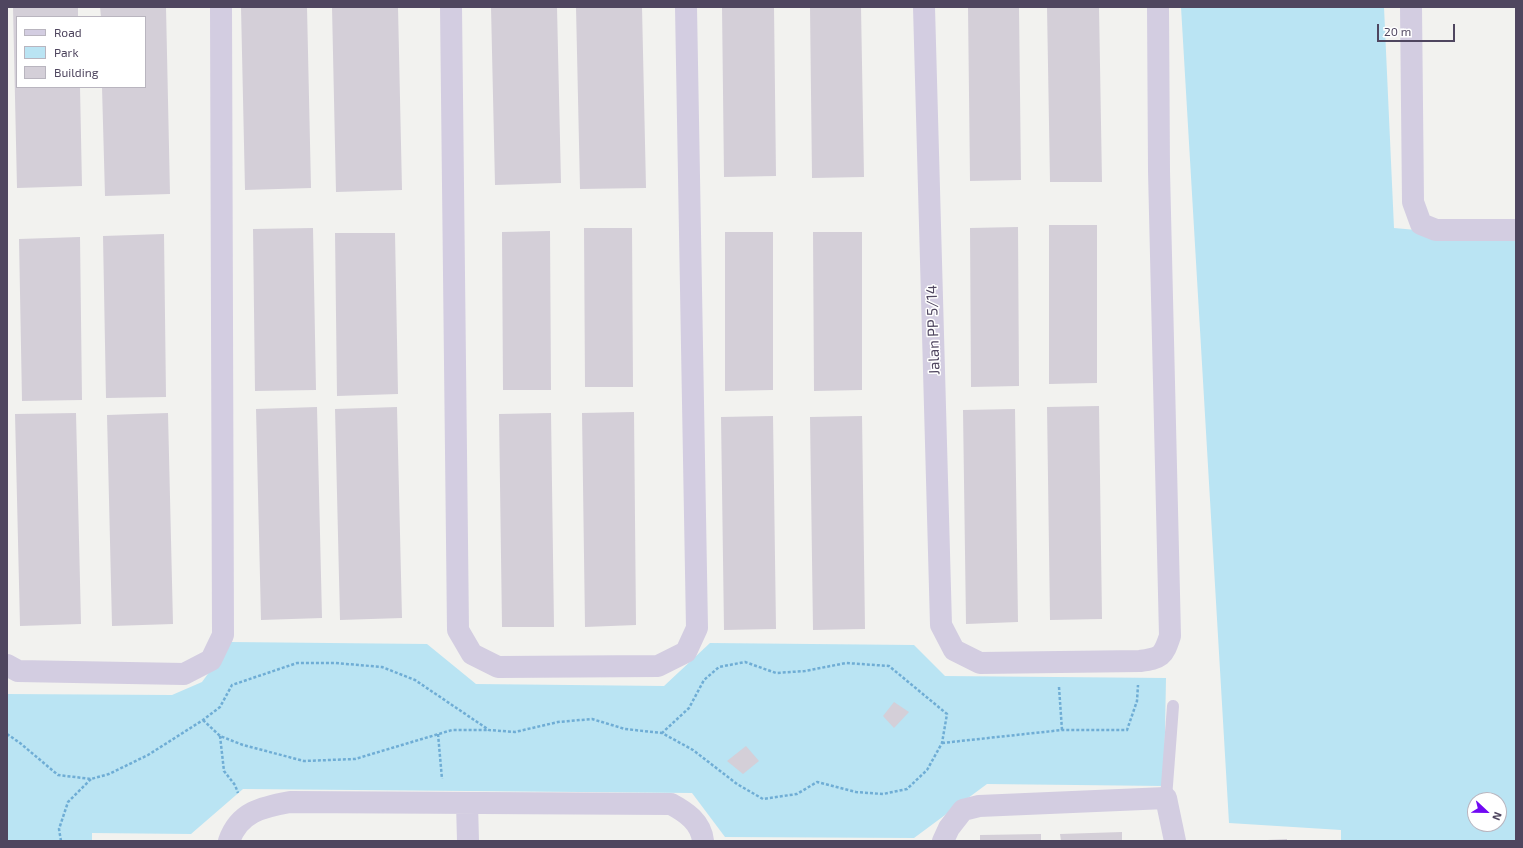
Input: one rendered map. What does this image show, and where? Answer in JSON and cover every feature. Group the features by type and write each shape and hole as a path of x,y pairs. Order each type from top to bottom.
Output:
{"street":[{"path":"7,665 18,671 184,674 211,660 223,635 221,7"},
{"path":"451,7 458,630 472,654 498,668 658,666 686,652 697,628 686,7"},
{"name":"Jalan PP 5/14","path":"924,7 941,625 954,650 980,663 1057,661"},
{"path":"1057,661 1140,661 1156,659 1165,652 1170,636 1159,171 1158,7"},
{"path":"1412,7 1413,202 1421,224 1436,230 1516,230"},
{"path":"943,841 949,828 963,810 979,806 1166,798 1175,841"},
{"path":"229,841 234,828 248,816 267,806 290,802 671,804 687,812 697,824 703,841"},
{"path":"467,803 468,841"}],"lane":[{"path":"1166,798 1173,706"}],"path":[{"path":"1057,661 1062,730"},
{"path":"942,742 1062,730 1127,730 1137,701 1140,661"},
{"path":"203,720 220,736 243,746 304,761 355,759 452,730 515,732 558,722 592,719 625,729 662,733 694,750 737,784 763,799 797,794 817,782 856,792 883,794 907,789 927,770 942,742 947,714 915,686 888,666 846,663 805,671 776,673 746,662 719,667 704,680 689,708 662,733"},
{"path":"7,734 20,742 58,775 91,779 109,774 148,755 203,720 220,707 232,685 297,663 335,663 382,667 415,680 489,730"},
{"path":"438,734 445,803"},
{"path":"220,736 224,771 235,785 248,816"},
{"path":"61,841 59,829 68,802 91,779"}],"green space":[{"path":"1181,7 1384,7 1394,228 1516,239 1516,841 1341,841 1341,830 1229,823"},
{"path":"231,642 427,644 476,684 664,686 710,643 914,645 945,676 1166,678 1164,786 987,784 914,838 725,837 692,793 243,789 191,834 92,833 92,841 7,841 7,694 172,695 202,682"}],"building":[{"path":"13,7 78,7 78,16 16,16 16,88 80,88 82,186 17,188"},
{"path":"100,7 166,7 170,194 105,196 102,88 146,88 146,16 101,16"},
{"path":"241,7 307,7 311,188 245,190"},
{"path":"332,7 398,7 402,190 336,192"},
{"path":"491,7 557,7 561,183 495,185"},
{"path":"576,7 642,7 646,188 580,189"},
{"path":"722,7 774,7 776,176 724,177"},
{"path":"810,7 861,7 864,177 812,178"},
{"path":"968,7 1019,7 1021,180 970,181"},
{"path":"1047,7 1099,7 1102,182 1050,182"},
{"path":"1049,225 1097,225 1097,383 1049,384"},
{"path":"1018,227 1019,386 971,387 970,228"},
{"path":"313,228 316,390 255,391 253,229"},
{"path":"584,228 632,228 633,387 585,387"},
{"path":"550,231 551,390 503,390 502,232"},
{"path":"725,232 773,232 773,390 725,391"},
{"path":"813,232 862,232 862,390 814,391"},
{"path":"335,233 395,233 398,394 337,396"},
{"path":"164,234 166,397 106,398 103,236"},
{"path":"80,237 82,400 22,401 19,239"},
{"path":"1099,406 1102,619 1050,620 1047,407"},
{"path":"317,407 322,618 261,620 256,409"},
{"path":"397,407 402,618 340,620 335,409"},
{"path":"1015,409 1018,622 966,624 963,410"},
{"path":"634,412 636,625 585,627 582,413"},
{"path":"76,413 81,624 20,626 15,414"},
{"path":"168,413 173,624 112,626 107,415"},
{"path":"551,413 554,627 502,627 499,414"},
{"path":"773,416 776,629 724,630 721,417"},
{"path":"862,416 865,629 813,630 810,417"},
{"path":"894,702 909,712 894,728 883,716"},
{"path":"746,746 759,761 743,774 727,761"},
{"path":"1122,832 1122,841 1061,841 1060,834"},
{"path":"1041,834 1041,841 980,841 980,835"},
{"path":"1287,839 1287,841 1267,841 1267,840"}]}
